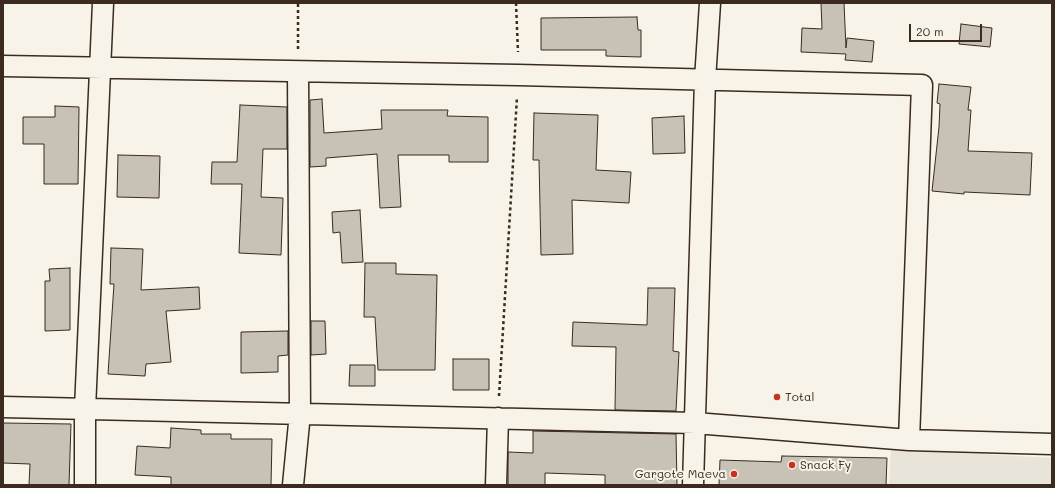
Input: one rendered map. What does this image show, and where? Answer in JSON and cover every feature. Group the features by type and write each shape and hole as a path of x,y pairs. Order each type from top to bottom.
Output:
{"street":[{"path":"85,485 86,409 103,3"},
{"path":"693,485 705,80 710,3"},
{"path":"3,66 518,75 922,85 909,440"},
{"path":"293,485 300,413 298,72"},
{"path":"3,407 696,423 909,440 1052,444"},
{"path":"496,485 498,418"}],"path":[{"path":"298,3 298,72"},
{"path":"498,418 518,75 516,3"}],"shaded area":[{"path":"891,449 1052,458 1052,485 889,485"}],"building":[{"path":"821,3 844,3 846,48 847,38 874,41 872,62 845,60 846,54 801,52 802,28 822,29"},
{"path":"637,17 638,30 641,30 641,57 606,56 606,50 541,50 541,18"},
{"path":"961,24 992,28 990,47 959,44"},
{"path":"939,84 971,87 968,110 971,110 968,151 1032,153 1030,195 964,192 964,194 932,191 939,127 940,104 937,103"},
{"path":"322,99 324,133 382,129 381,110 448,110 447,116 488,117 488,162 449,162 449,155 398,155 401,207 380,208 377,154 326,158 326,166 310,167 310,100"},
{"path":"240,105 287,107 287,149 263,149 261,197 283,198 281,255 239,253 242,184 211,184 212,162 237,162"},
{"path":"55,106 79,107 78,184 44,184 44,144 23,144 23,117 55,117"},
{"path":"534,113 598,115 596,170 631,172 629,203 572,200 573,254 541,255 539,160 533,160"},
{"path":"684,116 685,153 653,154 652,118"},
{"path":"118,155 160,156 159,198 117,197"},
{"path":"360,210 363,262 342,263 340,232 333,233 332,212"},
{"path":"111,248 143,249 141,290 199,287 200,309 166,311 171,362 146,364 145,376 108,374 114,284 110,284"},
{"path":"365,263 396,263 396,274 437,275 435,370 378,370 375,317 364,317"},
{"path":"70,268 70,330 45,331 45,281 50,281 49,269"},
{"path":"648,288 675,288 673,351 679,352 676,411 615,410 616,347 572,346 573,322 647,325"},
{"path":"311,321 325,321 326,354 311,355"},
{"path":"288,331 288,355 278,356 278,372 241,373 241,332"},
{"path":"453,359 489,359 489,390 453,390"},
{"path":"350,365 375,365 375,386 349,386"},
{"path":"3,423 71,424 69,485 29,485 30,464 3,463"},
{"path":"171,428 201,430 201,434 231,434 231,439 272,439 271,485 171,485 171,477 135,475 137,446 170,448"},
{"path":"533,431 676,434 677,485 605,485 605,475 545,473 545,485 508,485 508,452 533,453"},
{"path":"782,456 887,458 886,485 719,485 720,460 781,462"}],"place":[{"name":"Total","path":"777,397"},
{"name":"Snack Fy","path":"792,465"},
{"name":"Gargote Maeva","path":"734,474"}]}
